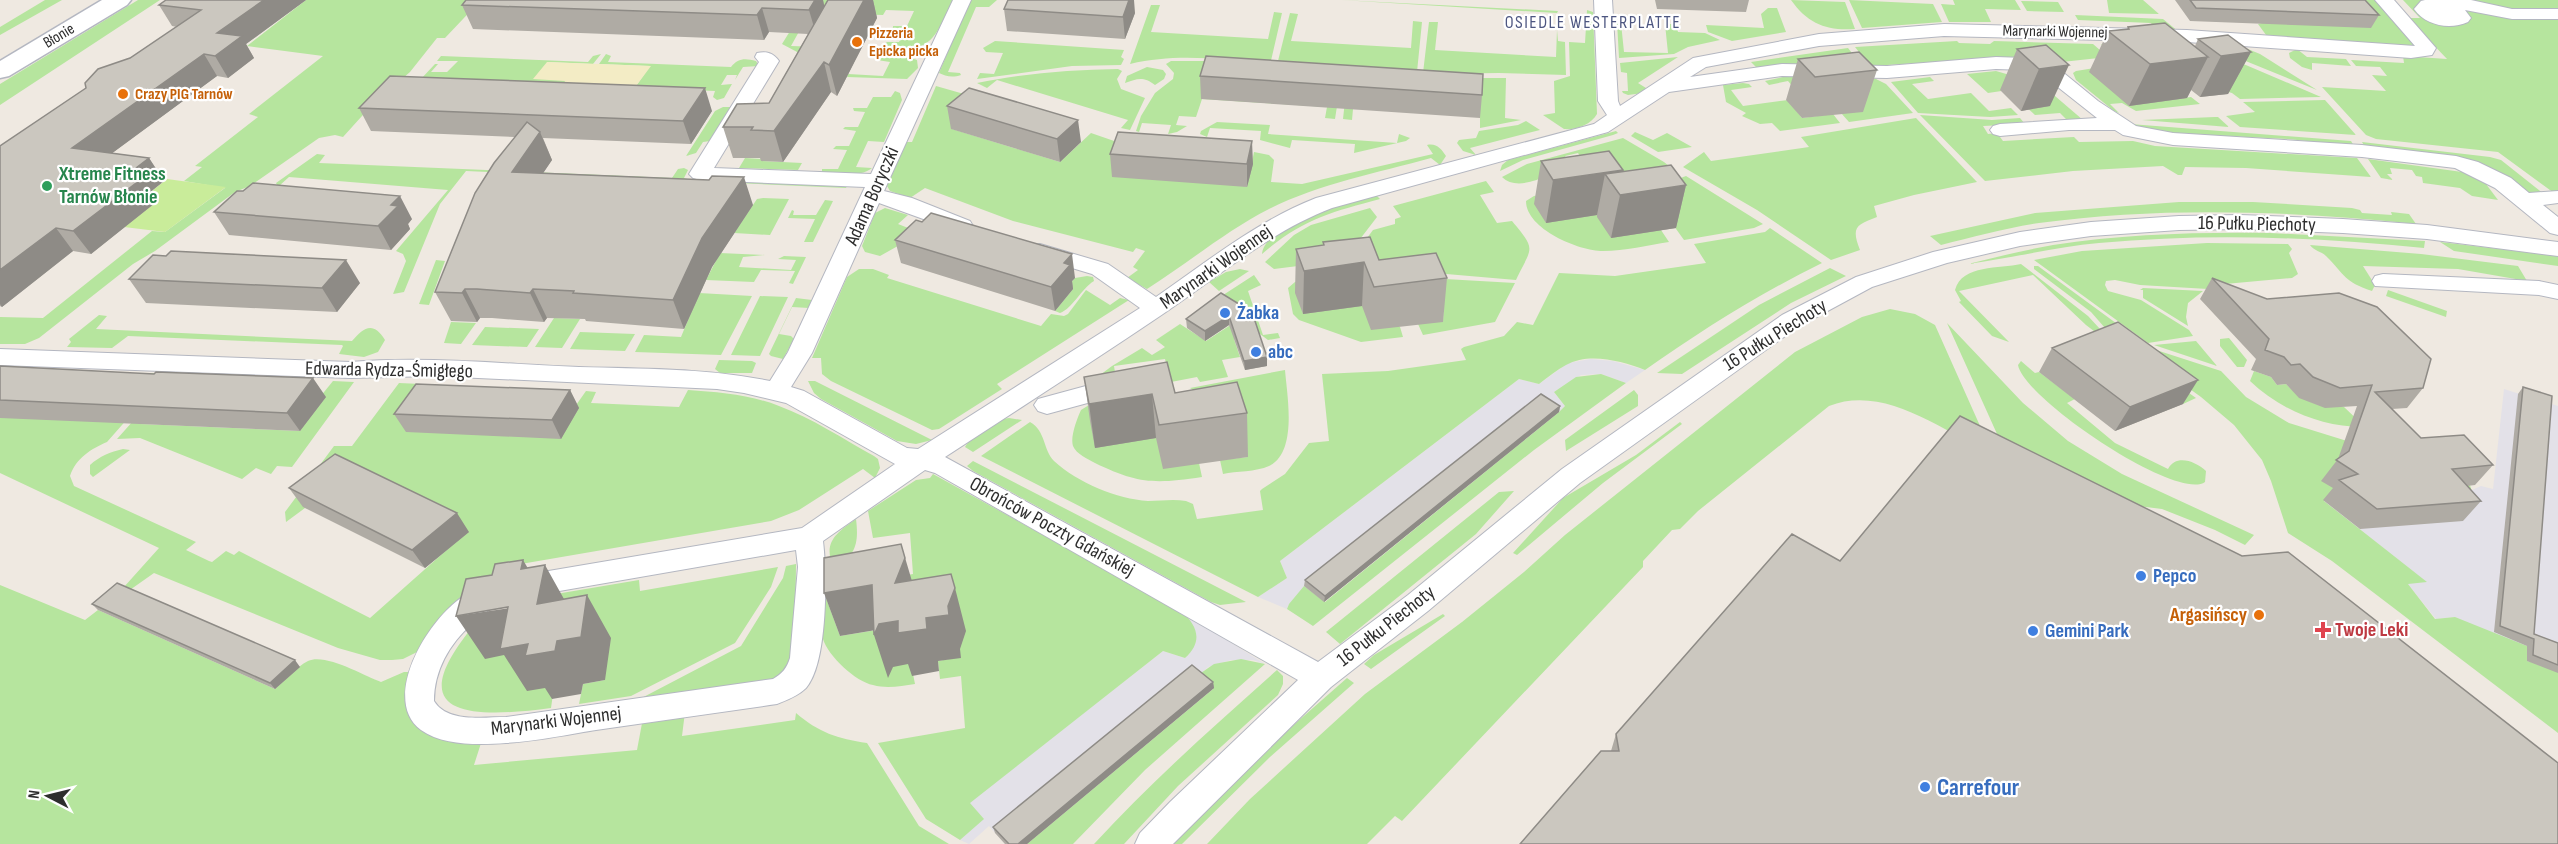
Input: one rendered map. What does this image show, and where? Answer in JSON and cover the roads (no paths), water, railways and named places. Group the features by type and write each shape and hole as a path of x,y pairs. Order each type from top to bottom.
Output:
{"main road":[{"name":"Błonie","path":"0,53 88,0"},
{"name":"Błonie","path":"0,71 119,0"}],"street":[{"name":"Adama Boryczki","path":"777,390 800,353 962,0"},
{"path":"1603,0 1608,101 1612,110 1619,115"},
{"name":"Marynarki Wojennej","path":"809,537 812,567 805,658 798,676 787,687 746,696 506,730 481,730 451,726 433,721 423,712 419,701 420,682 432,653 449,628 485,597 502,590 809,537 922,459 1156,308 1272,227 1296,214 1324,203 1590,131 1610,123 1693,66 1709,59 1818,40 1944,30 2187,36 2411,52 2426,51 2427,48 2420,38 2384,0"},
{"path":"2436,7 2511,14 2558,14"},
{"path":"2436,7 2462,18"},
{"path":"764,57 769,61 700,174 875,188 904,203 979,233"},
{"name":"Marynarki Wojennej","path":"1663,87 1782,70 1895,72 2010,63 2048,69 2130,131 2159,138 2352,150 2456,162 2488,174 2551,221"},
{"name":"Marynarki Wojennej","path":"2000,130 2069,123 2118,124"},
{"path":"2525,200 2558,197"},
{"name":"16 Pułku Piechoty","path":"1152,844 1181,812 1320,678 1418,603 1571,476 1790,321 1864,282 1941,257 2020,239 2091,229 2179,223 2250,222 2343,226 2427,232 2558,249"},
{"path":"1016,245 1101,269 1156,308"},
{"path":"2383,281 2539,288 2558,292"},
{"name":"Edwarda Rydza-Śmigłego","path":"0,357 338,370 384,367 549,374 702,381 777,390"},
{"path":"1047,405 1110,387 1141,383"},
{"name":"Obrońców Poczty Gdańskiej","path":"777,390 795,397 902,457 922,459 944,466 1320,678"}],"place":[{"name":"Pizzeria Epicka picka","path":"857,42"},
{"name":"Crazy PIG Tarnów","path":"123,94"},
{"name":"Xtreme Fitness Tarnów Błonie","path":"47,186"},
{"name":"Żabka","path":"1225,313"},
{"name":"abc","path":"1256,352"},
{"name":"Pepco","path":"2141,576"},
{"name":"Argasińscy","path":"2259,615"},
{"name":"Twoje Leki","path":"2323,630"},
{"name":"Gemini Park","path":"2033,631"},
{"name":"Carrefour","path":"1925,787"}],"district":[{"name":"OSIEDLE WESTERPLATTE","path":"1593,22"}]}
